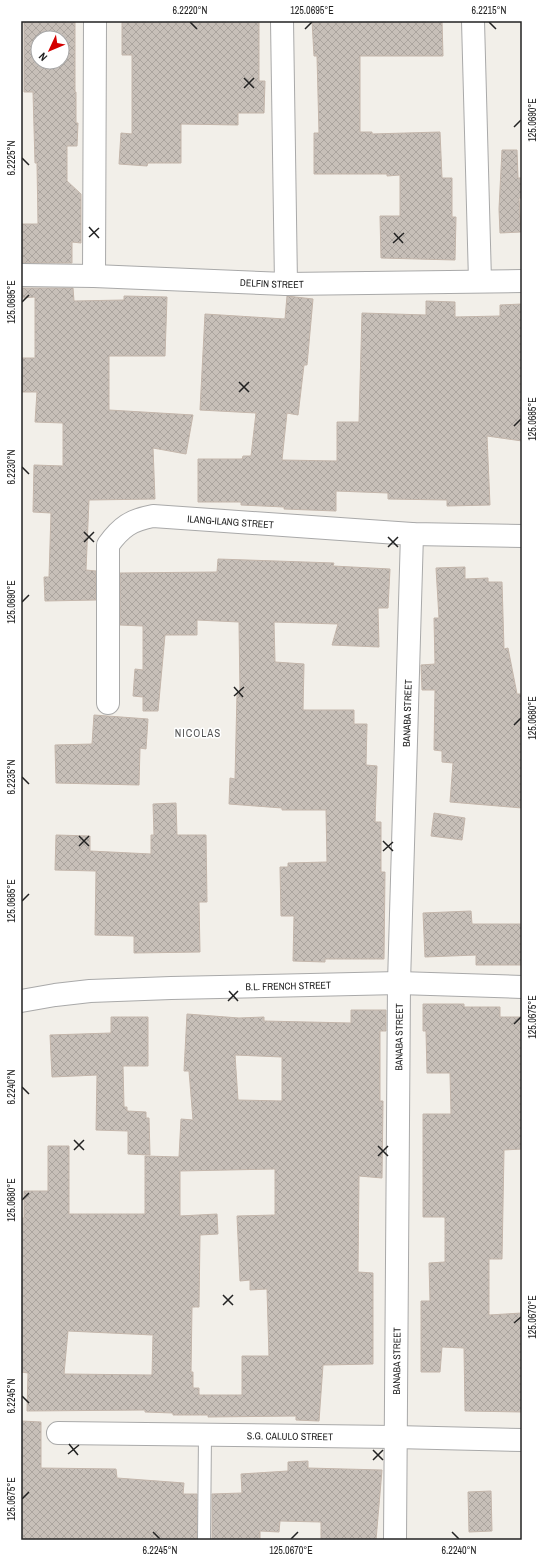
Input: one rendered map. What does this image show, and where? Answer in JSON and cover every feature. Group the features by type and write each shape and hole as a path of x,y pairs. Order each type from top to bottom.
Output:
{"street":[{"path":"94,276 95,21"},
{"path":"282,21 286,284"},
{"path":"473,21 480,281"},
{"name":"DELFIN STREET","path":"21,275 94,276 286,284 522,281"},
{"name":"ILANG-ILANG STREET","path":"108,703 108,545 118,530 138,519 153,516 412,534 522,536"},
{"name":"BANABA STREET","path":"395,1540 399,983 412,534"},
{"name":"B.L. FRENCH STREET","path":"21,1002 55,995 171,988 399,983 522,987"},
{"name":"S.G. CALULO STREET","path":"58,1433 522,1440"}],"lane":[{"path":"204,1540 205,1435"}],"building":[{"path":"24,21 75,21 75,92 76,123 78,123 77,146 67,146 67,181 81,194 81,243 72,242 72,263 22,263 22,224 38,224 37,163 35,163 33,92 24,92"},
{"path":"122,21 259,21 259,81 265,81 264,113 238,113 238,125 181,124 181,163 148,163 147,166 119,164 121,133 132,134 132,55 122,55"},
{"path":"312,21 442,21 443,56 360,56 360,132 372,132 372,134 440,132 442,178 452,178 452,217 456,217 455,260 381,258 380,216 400,216 400,175 314,174 314,133 319,133 317,56 314,56"},
{"path":"502,150 517,150 518,178 522,178 522,198 519,198 521,232 500,233 499,209"},
{"path":"22,288 73,288 74,301 124,300 124,296 167,297 165,356 109,356 109,410 193,415 186,454 153,448 155,499 89,500 86,570 96,571 96,600 45,601 44,577 49,577 51,513 33,512 34,465 63,466 63,423 35,422 37,392 22,392 21,358 35,358 35,297 22,298"},
{"path":"287,296 313,299 307,365 304,365 298,415 287,413 282,460 337,461 337,422 359,422 362,313 426,315 426,301 455,302 455,317 500,316 500,305 522,304 522,441 487,436 490,505 447,506 447,500 388,499 388,493 336,491 336,511 284,509 284,507 241,505 241,502 198,502 198,459 242,459 243,456 251,456 256,413 200,410 205,314 285,319"},
{"path":"218,559 334,563 333,566 390,569 388,608 378,608 379,647 332,645 338,624 274,622 275,662 304,664 303,710 354,710 354,724 367,724 366,765 377,766 375,822 381,822 381,872 385,872 384,959 325,959 325,962 293,961 294,916 281,916 280,867 288,867 288,863 327,862 326,810 282,810 282,808 229,804 230,778 235,779 237,693 240,693 239,622 197,620 197,635 165,635 158,711 143,711 143,697 133,696 135,669 143,670 143,626 120,625 120,573 217,572"},
{"path":"465,567 465,579 488,578 488,582 502,582 504,649 508,648 517,694 522,694 522,808 450,802 453,763 442,762 442,751 434,750 435,690 422,690 421,665 435,664 434,618 439,618 436,568"},
{"path":"94,715 148,719 146,749 140,748 139,785 56,783 55,745 92,744"},
{"path":"176,803 177,835 206,835 207,902 199,902 200,952 134,953 134,936 95,935 96,871 55,870 56,835 90,836 90,851 151,854 151,835 154,835 153,804"},
{"path":"434,813 465,818 462,840 431,836"},
{"path":"471,911 472,924 522,924 522,965 476,965 476,955 425,957 423,913"},
{"path":"423,1004 464,1004 464,1007 500,1007 500,1017 522,1017 522,1149 504,1150 502,1259 489,1259 489,1315 522,1313 522,1412 465,1411 464,1348 442,1347 440,1372 421,1372 421,1301 430,1301 429,1263 445,1262 445,1217 423,1217 423,1114 451,1114 450,1073 427,1073 426,1031 423,1031"},
{"path":"351,1010 386,1010 386,1031 380,1031 380,1101 383,1101 382,1178 359,1176 358,1272 373,1273 373,1364 323,1365 319,1421 296,1420 296,1416 208,1417 208,1415 173,1415 173,1413 145,1412 145,1410 27,1411 28,1373 21,1372 21,1218 24,1218 24,1191 48,1191 48,1146 69,1146 69,1214 145,1214 145,1156 179,1157 181,1119 193,1120 189,1071 184,1071 187,1014 239,1018 264,1017 264,1021 351,1023","holes":["235,1055 282,1057 282,1101 238,1100","275,1169 275,1215 237,1216 240,1281 250,1280 250,1290 267,1289 269,1356 242,1356 242,1395 199,1395 199,1388 193,1388 193,1372 191,1372 192,1307 199,1307 200,1235 218,1234 217,1214 180,1216 180,1171","68,1331 153,1335 152,1375 64,1374"]},
{"path":"111,1017 148,1017 148,1066 123,1066 124,1107 127,1107 127,1111 146,1112 146,1118 149,1118 150,1155 128,1154 128,1131 96,1130 97,1075 52,1077 50,1035 111,1033"},
{"path":"21,1421 41,1422 41,1468 116,1469 117,1478 184,1483 183,1494 197,1494 197,1540 21,1540"},
{"path":"308,1461 308,1468 382,1470 376,1540 321,1540 321,1522 280,1521 279,1532 260,1531 260,1540 212,1540 212,1494 242,1493 241,1474 288,1471 288,1462"},
{"path":"491,1491 492,1531 469,1532 468,1492"}],"district":[{"name":"NICOLAS","path":"198,733"}]}
